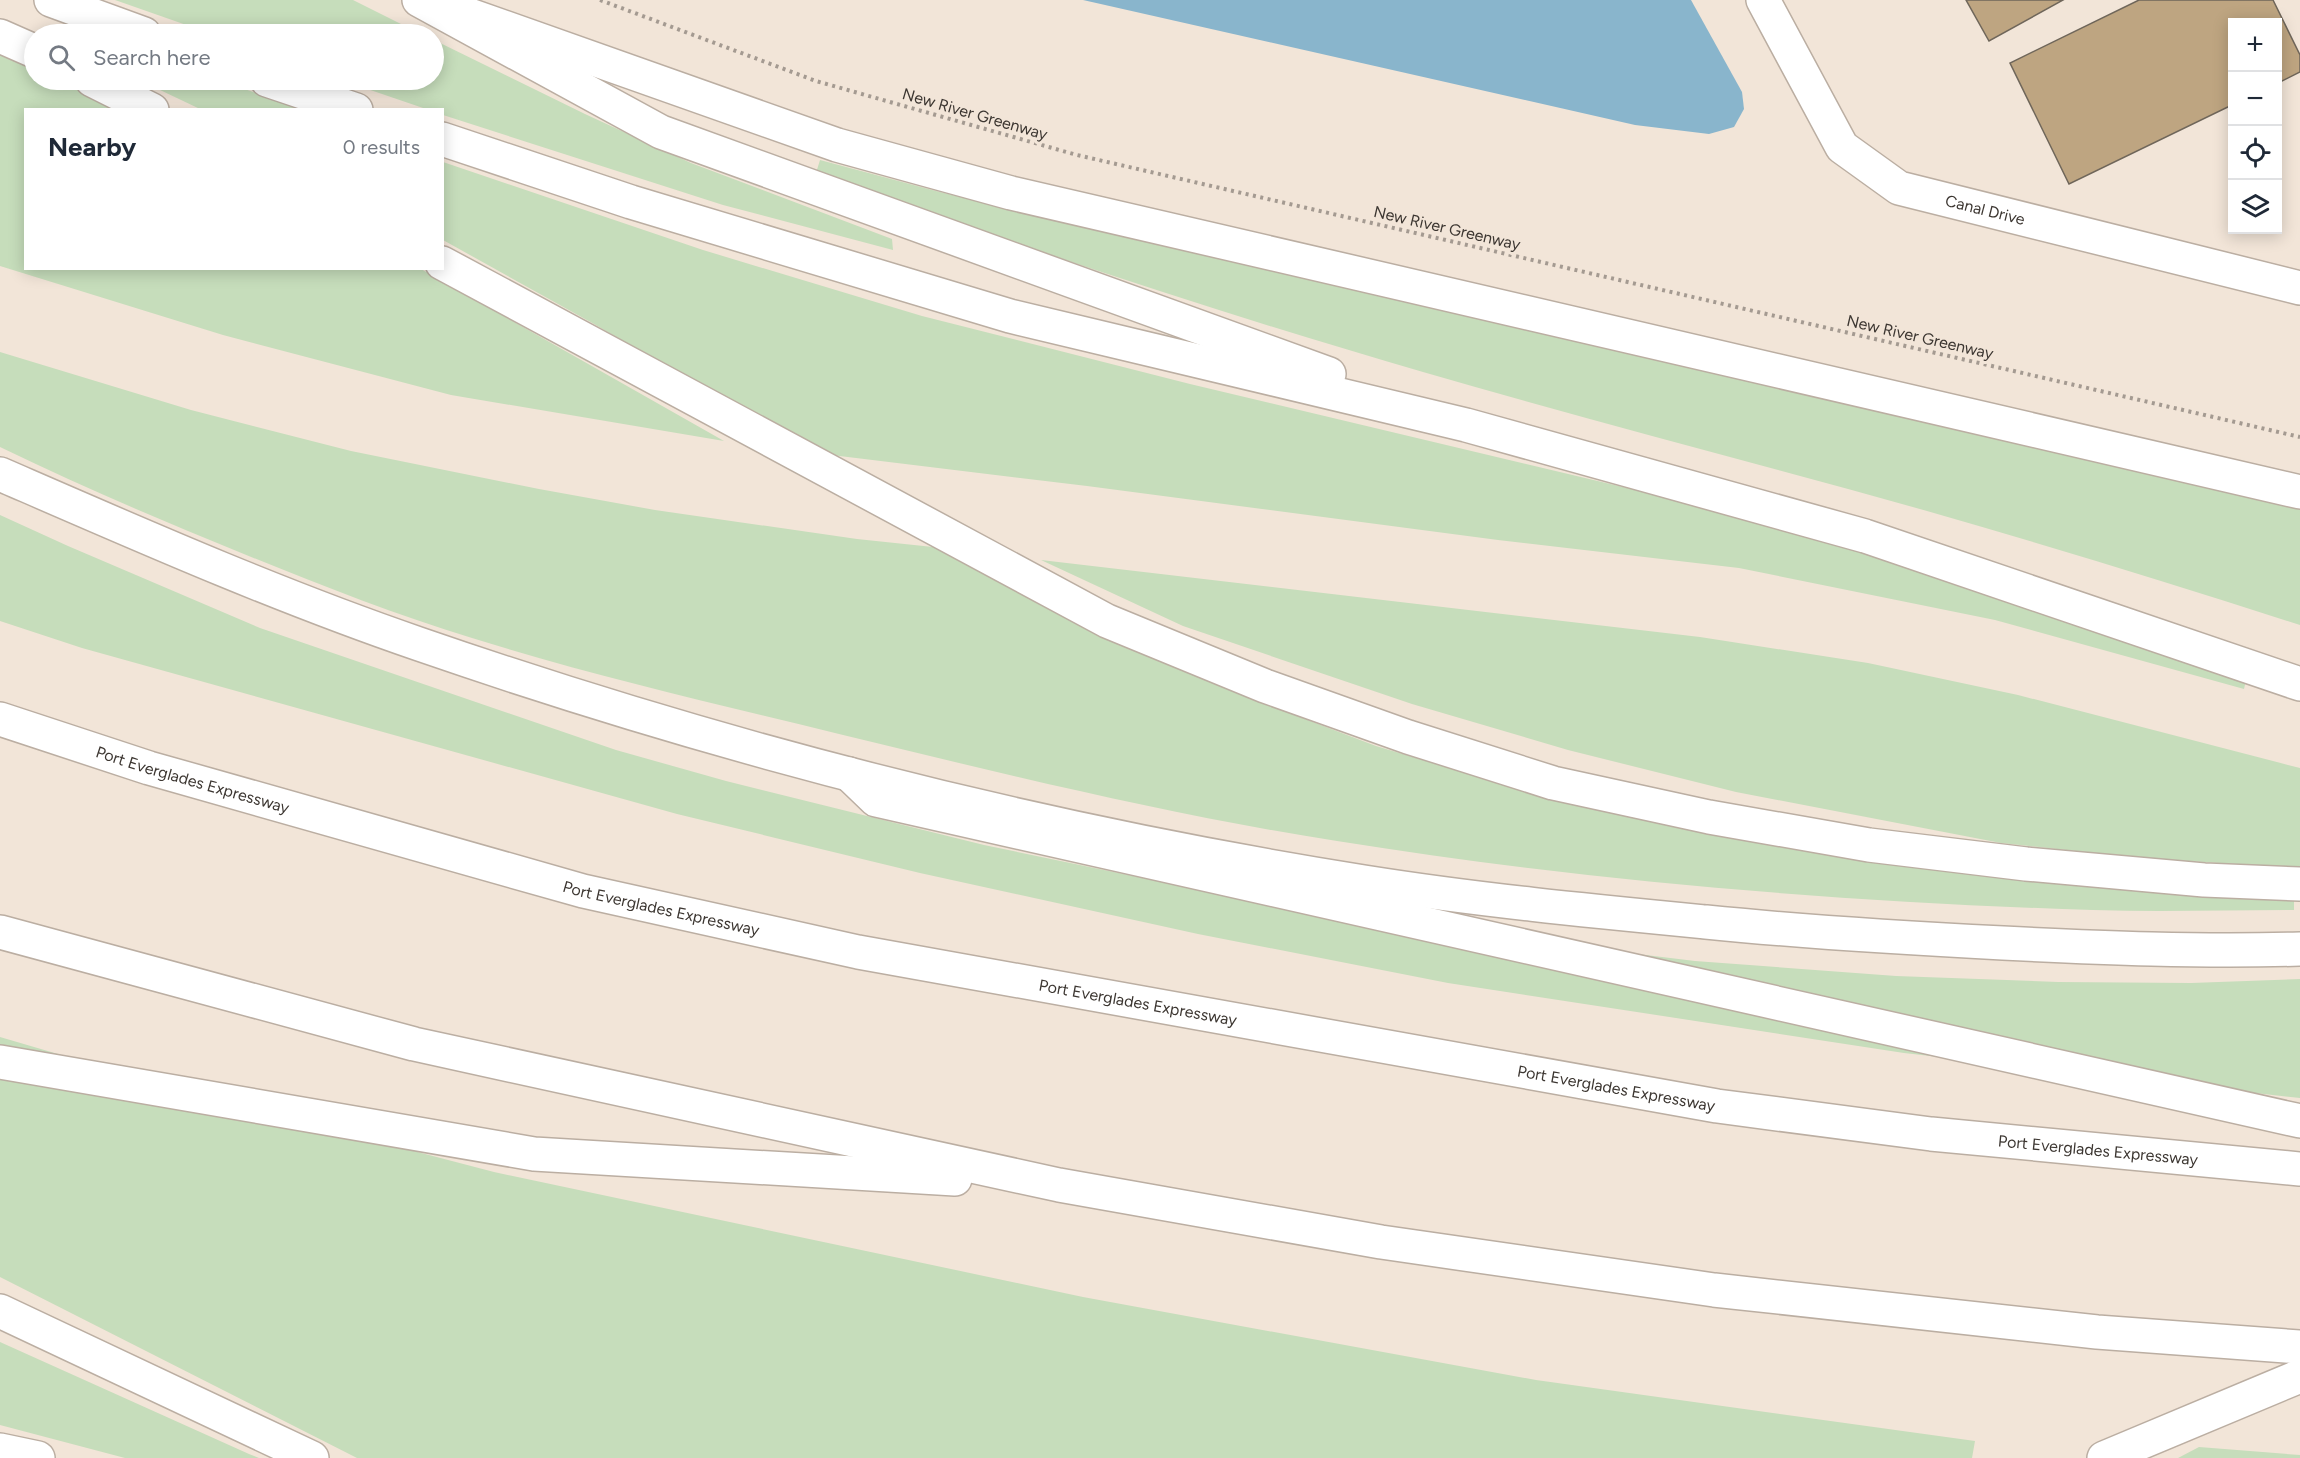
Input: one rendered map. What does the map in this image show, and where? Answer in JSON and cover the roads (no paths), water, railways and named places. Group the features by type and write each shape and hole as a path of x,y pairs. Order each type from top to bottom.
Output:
{"main road":[{"path":"51,0 117,24"},
{"path":"419,0 661,132 1181,319 1466,425"},
{"path":"428,0 837,145 1011,193 2300,492"},
{"name":"Canal Drive","path":"1763,0 1842,147 1899,188 2300,288"},
{"path":"0,36 24,47"},
{"path":"112,90 148,108"},
{"path":"297,90 350,108"},
{"path":"444,140 631,202 1010,316 1466,425 1865,536 2300,684"},
{"path":"444,264 1107,621 1265,686 1408,737 1553,783 1709,817 1869,845 2026,864 2204,880 2300,884"},
{"path":"0,474 272,590 414,643 559,691 849,774 1068,827 1366,882 1590,911 1857,936 2118,949 2300,948"},
{"name":"Port Everglades Expressway","path":"0,719 149,768 584,891 858,952 1717,1106 1931,1134 2300,1169"},
{"path":"849,774 876,800 2300,1121"},
{"path":"0,932 414,1044 1059,1185 1381,1242 1738,1293 2097,1332 2300,1347"},
{"path":"0,1062 534,1154 1059,1185"},
{"path":"0,1311 312,1458"},
{"path":"2104,1458 2300,1376"},
{"path":"0,1450 38,1458"}],"water":[{"path":"1083,0 1691,0 1742,92 1744,109 1734,127 1709,134 1635,125"}]}
